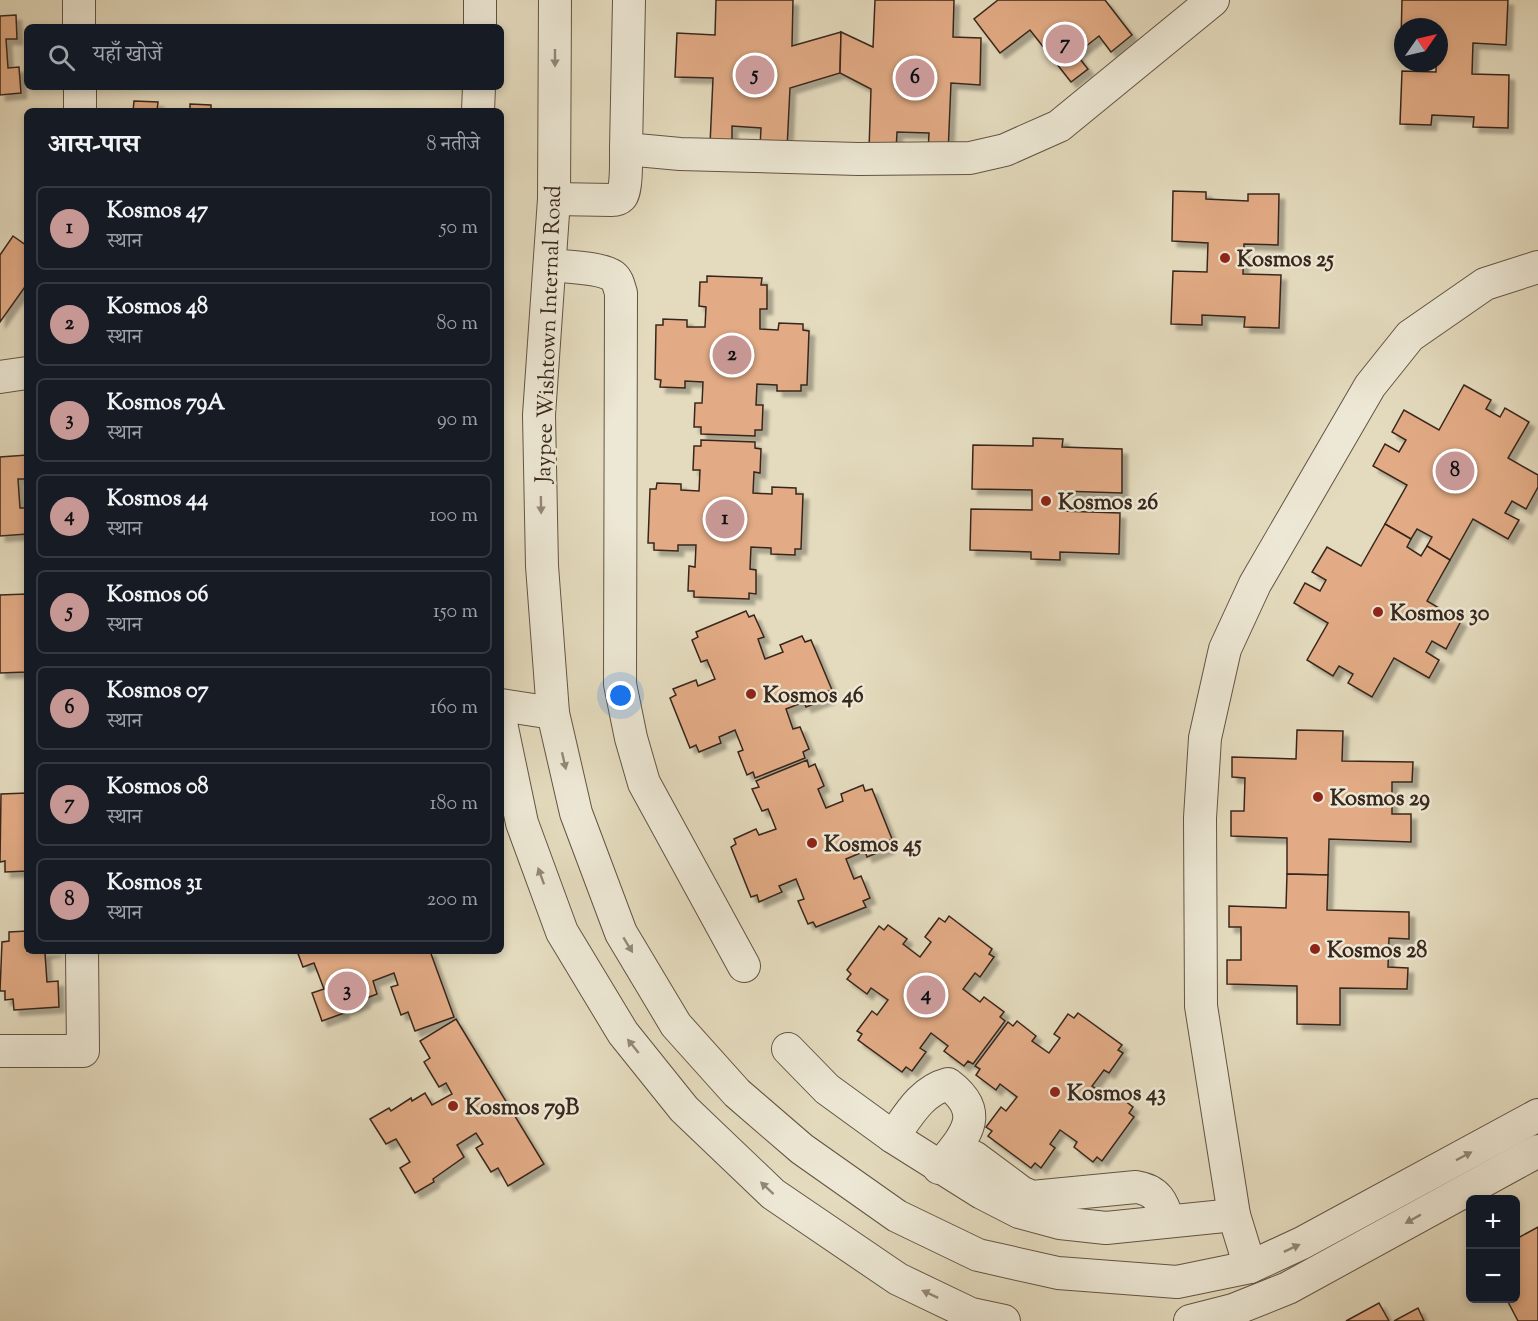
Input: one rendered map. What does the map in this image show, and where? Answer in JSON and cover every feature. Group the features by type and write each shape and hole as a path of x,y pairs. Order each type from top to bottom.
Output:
{"street":[{"path":"79,0 79,24"},
{"path":"480,0 480,24"},
{"name":"Jaypee Wishtown Internal Road","path":"555,0 554,199 539,415 542,566 554,713 576,813 621,933 676,1025 737,1093 802,1149 897,1216 978,1255 1058,1274 1177,1282 1250,1268 1302,1243 1538,1115"},
{"path":"554,199 620,199 623,196 629,0"},
{"path":"626,149 680,154 858,159 970,158 1005,150 1059,126 1213,0"},
{"path":"80,90 80,108"},
{"path":"478,108 479,90"},
{"path":"549,265 605,272 615,277 619,285 621,293 620,684 631,738 644,783 744,966"},
{"path":"1250,1268 1234,1215 1201,1006 1200,818 1205,738 1225,649 1255,584 1370,386 1410,336 1485,284 1538,267"},
{"path":"0,377 24,373"},
{"path":"504,705 554,713"},
{"path":"504,737 522,823 562,932 623,1033 684,1109 773,1194 898,1280 971,1314 1004,1321"},
{"path":"0,1051 83,1051 82,954"},
{"path":"788,1049 827,1089 893,1137 982,1194 1019,1212 1060,1223 1106,1228 1234,1215"},
{"path":"893,1137 919,1101 936,1087 948,1084 960,1094 970,1109 970,1121 952,1152 939,1168"},
{"path":"1190,1321 1233,1310 1288,1287 1538,1151"},
{"path":"974,1157 1021,1192 1032,1197 1136,1187 1149,1189 1159,1199 1168,1221"}],"building":[{"path":"716,0 793,0 792,46 841,32 840,73 790,88 787,149 760,147 761,128 732,126 732,146 710,145 713,78 675,77 677,33 715,35"},
{"path":"875,0 954,0 953,37 981,38 980,85 951,83 948,154 928,153 929,133 897,132 896,151 869,150 871,89 840,73 841,32 873,47"},
{"path":"998,0 1105,0 1132,35 1111,52 1099,36 1076,54 1088,69 1071,82 1030,30 1000,53 974,19"},
{"path":"1402,0 1508,0 1506,45 1473,43 1472,74 1509,75 1508,128 1473,127 1474,117 1432,115 1431,125 1400,124 1402,72 1448,72 1448,18 1402,18"},
{"path":"16,15 17,39 6,39 8,68 19,67 21,93 0,95 0,16"},
{"path":"134,101 158,102 157,108 133,108"},
{"path":"190,104 211,105 211,108 190,108"},
{"name":"Kosmos 25","path":"1173,191 1206,192 1206,199 1248,201 1248,194 1279,194 1278,245 1244,244 1243,274 1281,275 1279,328 1244,327 1245,317 1202,315 1202,325 1171,324 1173,271 1207,272 1208,243 1172,241"},
{"path":"13,236 24,244 24,288 0,322 0,255"},
{"path":"707,276 762,278 761,285 767,285 767,309 760,309 760,329 778,330 779,323 803,324 803,330 809,331 807,385 801,385 801,391 777,391 777,385 757,384 756,405 763,405 762,430 755,430 755,436 701,434 701,427 694,427 695,403 702,403 703,382 685,381 685,388 660,387 661,380 655,379 656,325 663,325 663,319 687,320 687,327 705,327 706,307 699,306 700,282 707,282"},
{"path":"1464,385 1491,400 1486,409 1500,417 1505,408 1529,422 1508,458 1538,475 1538,487 1526,509 1512,501 1505,513 1519,520 1508,539 1473,519 1450,560 1427,546 1432,537 1417,529 1411,539 1385,524 1407,485 1373,466 1385,444 1399,452 1406,440 1392,432 1404,410 1439,430"},
{"name":"Kosmos 26","path":"1033,438 1063,439 1062,447 1122,449 1122,493 1061,491 1061,511 1120,513 1119,554 1060,552 1060,560 1031,559 1031,552 970,550 971,509 1032,510 1032,490 972,489 973,445 1033,446"},
{"path":"701,440 755,442 755,448 761,449 760,473 754,472 753,493 772,494 772,487 796,488 796,494 803,494 801,549 795,549 795,555 771,554 771,548 751,547 750,569 756,570 756,594 749,593 749,599 694,597 694,591 688,591 689,566 695,567 696,545 678,545 678,551 654,550 654,543 648,543 650,489 656,489 657,483 681,484 681,490 699,491 700,470 693,470 694,446 701,446"},
{"path":"24,455 24,479 18,479 20,508 24,508 24,534 0,536 0,457"},
{"name":"Kosmos 30","path":"1385,524 1411,539 1407,547 1421,556 1427,546 1450,560 1427,601 1461,621 1446,649 1432,641 1426,652 1439,660 1429,678 1394,658 1372,697 1348,683 1353,674 1339,666 1333,676 1307,660 1328,623 1294,603 1305,583 1320,591 1326,580 1312,572 1327,547 1361,566"},
{"path":"24,594 24,672 0,673 0,595"},
{"name":"Kosmos 46","path":"746,611 749,617 754,615 764,637 758,639 765,659 783,652 780,645 802,636 805,642 811,640 832,690 826,692 829,698 806,707 804,702 786,709 793,729 800,727 809,749 803,752 805,758 755,778 753,772 747,775 738,752 743,750 735,730 719,737 721,743 699,752 696,745 690,748 670,698 676,695 673,689 696,680 698,686 715,679 707,660 701,662 692,640 698,637 696,632"},
{"name":"Kosmos 29","path":"1297,730 1343,731 1342,761 1413,762 1412,782 1392,782 1392,814 1411,814 1411,842 1329,839 1328,875 1287,874 1287,838 1231,836 1231,811 1244,811 1245,778 1232,777 1232,757 1296,759"},
{"name":"Kosmos 45","path":"807,760 809,767 815,764 824,786 818,789 826,808 843,801 841,794 863,785 865,791 872,789 892,839 887,842 889,848 867,857 865,851 846,859 854,879 861,876 870,898 863,901 866,907 816,927 813,922 808,924 798,901 804,899 796,879 779,886 782,892 759,902 757,895 751,897 731,847 736,844 734,839 756,829 759,835 776,829 768,809 762,811 752,789 759,787 756,781"},
{"path":"24,793 24,871 5,872 5,861 0,862 1,794"},
{"name":"Kosmos 28","path":"1287,874 1328,875 1327,910 1409,912 1409,939 1389,938 1388,967 1408,968 1407,989 1340,988 1340,1025 1297,1024 1297,986 1227,984 1227,960 1241,960 1241,927 1229,927 1229,906 1286,908"},
{"path":"949,916 992,949 989,954 994,957 980,977 975,973 963,989 980,1002 984,997 1004,1012 1000,1017 1005,1021 973,1064 968,1061 964,1066 944,1051 948,1046 931,1033 920,1048 926,1052 912,1071 906,1067 902,1072 858,1040 862,1034 857,1031 872,1011 877,1015 888,1000 871,988 867,994 847,979 851,974 847,970 879,926 884,930 888,925 907,939 903,944 920,957 931,942 925,937 939,918 945,922"},
{"path":"24,931 24,954 45,954 47,982 58,981 59,1007 14,1010 13,999 5,1000 5,991 0,991 2,942 9,941 9,932"},
{"path":"298,954 431,954 454,1017 415,1031 408,1012 401,1015 391,987 398,985 394,973 373,981 377,994 364,999 365,1002 342,1010 344,1013 322,1021 312,993 324,989 314,963 303,967"},
{"name":"Kosmos 43","path":"1078,1013 1122,1045 1118,1050 1123,1053 1109,1073 1104,1070 1092,1086 1110,1099 1114,1093 1133,1107 1129,1113 1134,1117 1102,1161 1097,1157 1093,1162 1074,1147 1077,1142 1060,1130 1050,1144 1055,1148 1041,1168 1035,1163 1031,1168 988,1136 992,1131 986,1127 1001,1107 1006,1111 1017,1097 1000,1084 996,1090 976,1075 980,1069 975,1066 1008,1022 1013,1026 1017,1021 1036,1036 1032,1041 1049,1053 1060,1038 1054,1034 1068,1014 1074,1018"},
{"name":"Kosmos 79B","path":"456,1019 544,1164 508,1186 498,1168 491,1172 476,1148 483,1144 476,1133 457,1145 464,1157 433,1179 434,1182 415,1193 400,1168 410,1162 396,1139 386,1144 370,1119 389,1108 391,1111 411,1098 412,1101 425,1093 432,1105 452,1094 446,1083 439,1087 424,1062 430,1058 420,1041"},
{"path":"1538,1227 1538,1321 1518,1321 1509,1303 1520,1303 1520,1237"},
{"path":"1379,1303 1389,1321 1346,1321"},
{"path":"1418,1308 1424,1321 1394,1321"}],"place":[{"name":"Kosmos 08","path":"1065,44"},
{"name":"Kosmos 06","path":"755,75"},
{"name":"Kosmos 07","path":"915,78"},
{"name":"Kosmos 25","path":"1225,258"},
{"name":"Kosmos 48","path":"732,355"},
{"name":"Kosmos 31","path":"1455,471"},
{"name":"Kosmos 26","path":"1046,501"},
{"name":"Kosmos 47","path":"725,519"},
{"name":"Kosmos 30","path":"1378,612"},
{"name":"Kosmos 46","path":"751,694"},
{"name":"Kosmos 29","path":"1318,797"},
{"name":"Kosmos 45","path":"812,843"},
{"name":"Kosmos 28","path":"1315,949"},
{"name":"Kosmos 79A","path":"347,991"},
{"name":"Kosmos 44","path":"926,995"},
{"name":"Kosmos 43","path":"1055,1092"},
{"name":"Kosmos 79B","path":"453,1106"}]}
